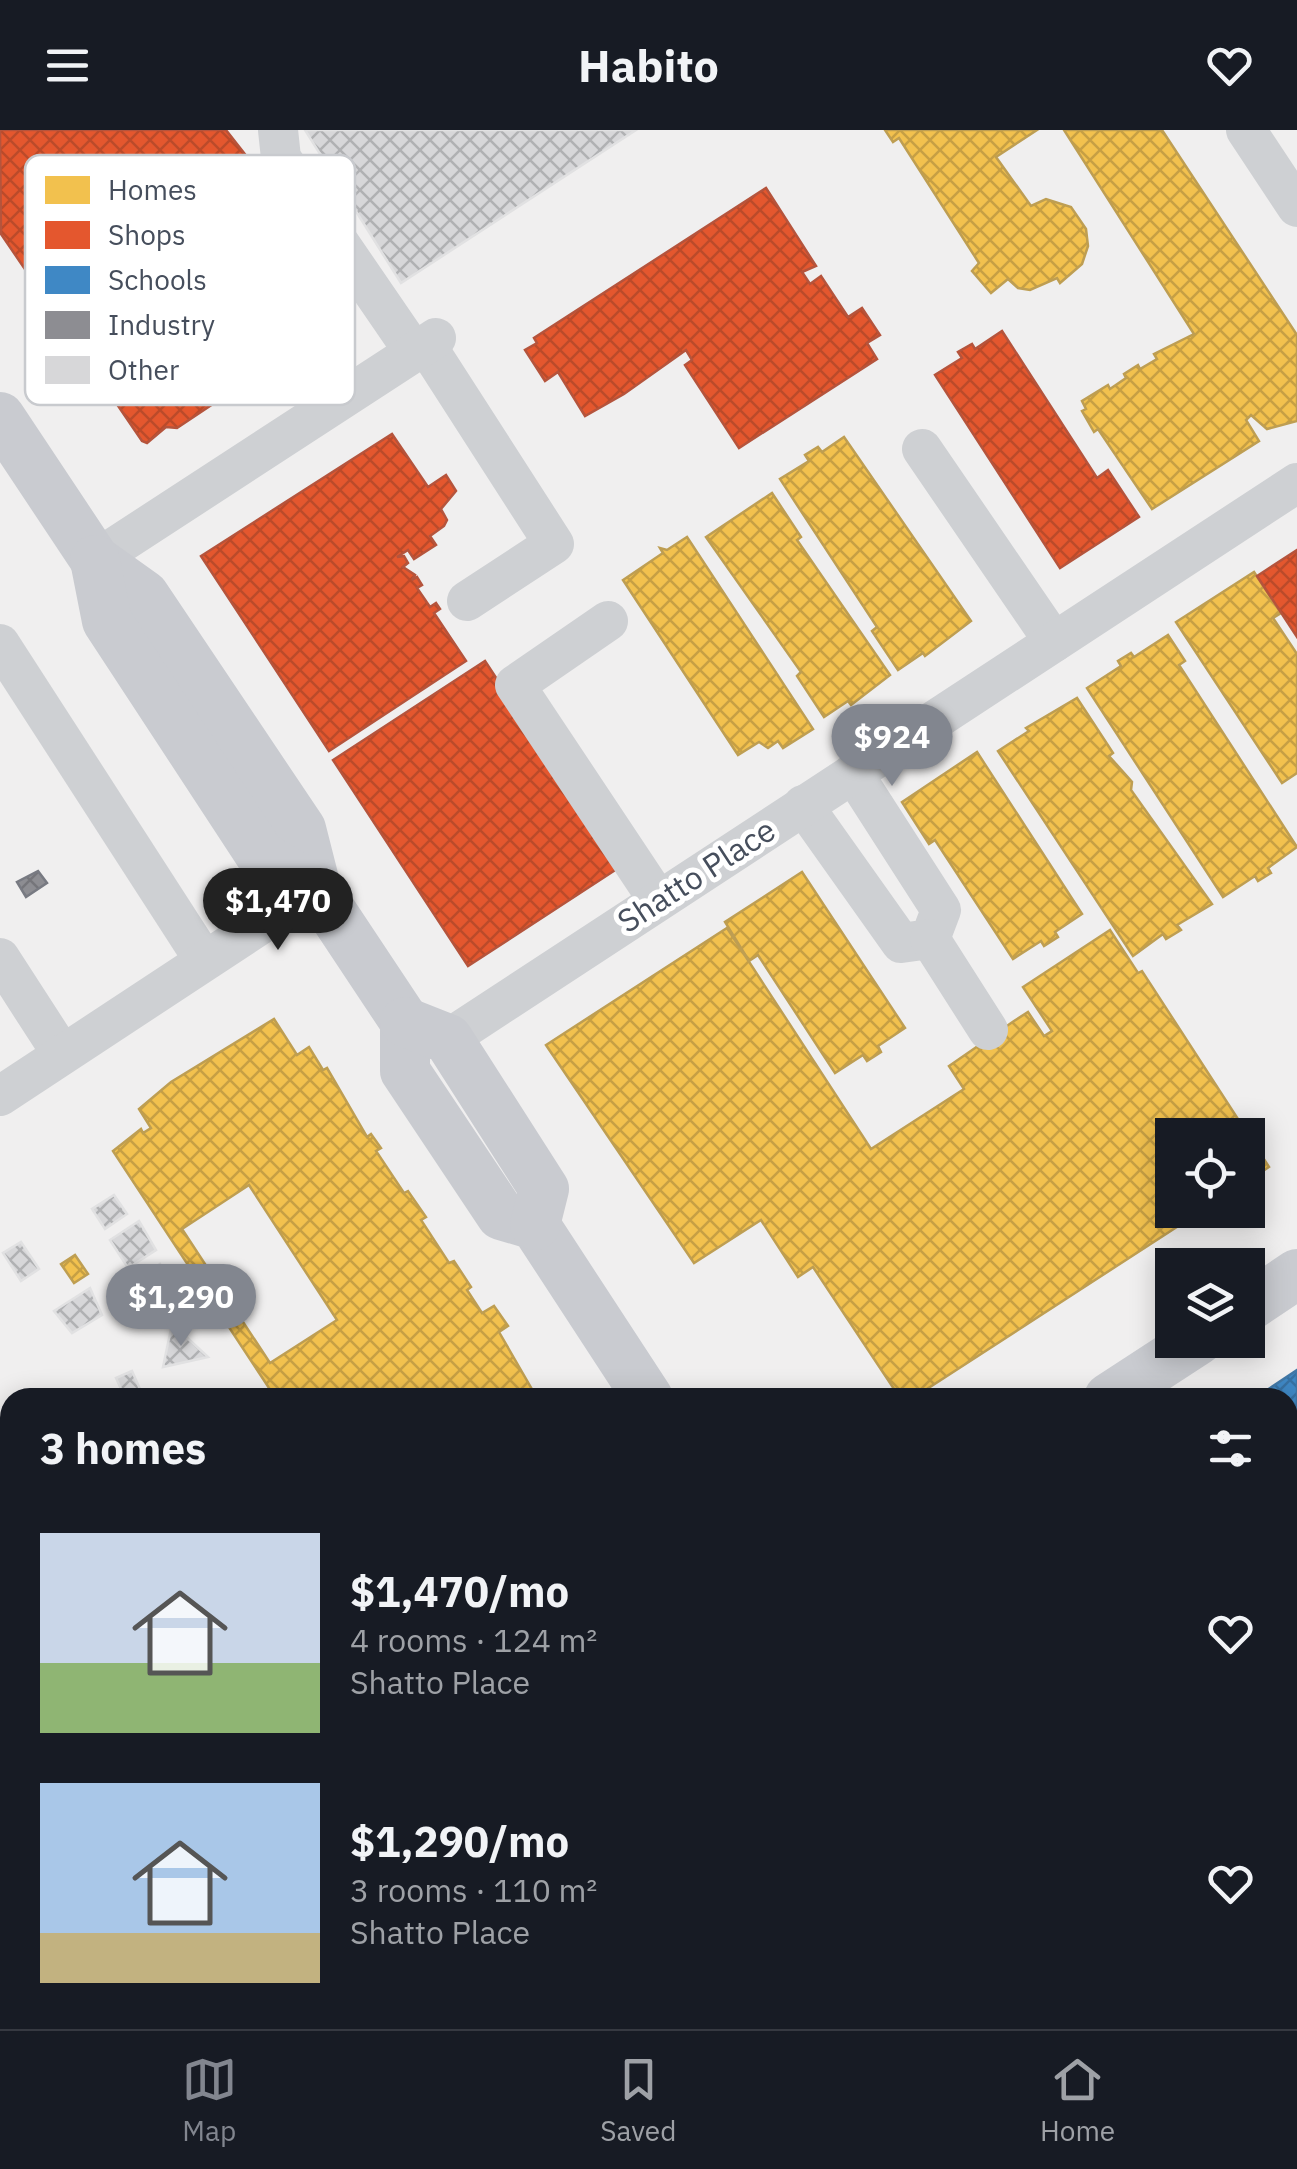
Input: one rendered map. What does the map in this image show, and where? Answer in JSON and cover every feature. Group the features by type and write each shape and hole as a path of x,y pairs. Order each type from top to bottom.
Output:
{"main road":[{"path":"0,417 95,560 144,595 302,829 316,888 426,1030 405,1072 500,1215 534,1225 641,1388"},
{"path":"1265,1296 1297,1274"},
{"path":"1124,1388 1170,1358"}],"street":[{"path":"278,130 281,155"},
{"path":"1246,130 1297,207"},
{"path":"355,254 425,345 554,544 467,601"},
{"path":"355,391 425,345"},
{"path":"95,560 333,405"},
{"path":"922,450 1054,642"},
{"name":"Shatto Place","path":"426,1030 658,900 1297,483"},
{"path":"608,620 515,685 658,900"},
{"path":"0,644 204,960"},
{"path":"853,772 941,910 930,939"},
{"path":"803,805 901,942 930,939"},
{"path":"0,1096 316,888"},
{"path":"930,939 988,1030"},
{"path":"0,958 62,1054"}],"building: Homes":[{"path":"885,130 1037,130 996,157 1031,206 1046,199 1071,207 1086,229 1088,246 1082,264 1060,283 1057,278 1030,290 1018,288 1008,279 991,293 972,271 979,263 899,138 893,142"},
{"path":"1064,130 1162,130 1297,335 1297,421 1267,429 1251,415 1246,420 1259,441 1152,509 1098,429 1094,432 1082,411 1086,409 1082,401 1108,385 1110,389 1138,365 1140,369 1157,359 1154,354 1194,334"},
{"path":"844,437 971,621 925,656 923,653 898,670 872,631 877,627 780,479 809,461 805,455 818,447 822,452"},
{"path":"772,493 801,537 797,540 890,675 851,705 848,701 824,717 797,676 801,672 706,537"},
{"path":"687,537 813,729 783,748 778,741 768,748 759,742 738,755 623,580 663,553 660,548 667,550"},
{"path":"1254,572 1281,613 1273,618 1297,654 1297,773 1282,783 1176,622"},
{"path":"1168,635 1185,661 1179,665 1297,847 1268,868 1271,873 1258,881 1255,876 1223,897 1087,688 1121,666 1118,661 1131,653 1134,657"},
{"path":"1077,698 1113,753 1109,756 1132,782 1131,790 1212,904 1177,925 1181,930 1166,939 1163,934 1133,956 998,751 1029,731 1026,728"},
{"path":"977,752 1082,914 1055,932 1058,937 1044,946 1041,941 1013,959 935,840 929,844 902,802"},
{"path":"802,872 905,1028 878,1046 881,1052 867,1061 863,1055 835,1073 758,955 749,961 725,922"},
{"path":"727,928 871,1149 964,1089 949,1066 1014,1021 1028,1012 1044,1036 1052,1031 1023,987 1110,930 1138,973 1142,971 1237,1118 1155,1118 1155,1228 1175,1228 928,1388 893,1388 813,1267 798,1277 761,1220 694,1263 546,1045"},
{"path":"274,1019 297,1055 309,1047 323,1070 327,1068 367,1137 371,1134 381,1148 376,1151 404,1193 408,1191 426,1217 421,1220 449,1263 454,1261 471,1287 467,1290 482,1313 494,1306 508,1326 499,1332 531,1388 269,1388 113,1151 141,1129 143,1133 151,1128 139,1109 171,1082","holes":["249,1185 337,1320 270,1363 182,1229"]},
{"path":"75,1255 88,1274 74,1283 61,1264"}],"building: Shops":[{"path":"0,130 226,130 246,155 25,155 25,269 1,234"},
{"path":"766,188 816,266 802,272 810,284 821,276 848,317 862,308 880,335 867,343 877,359 739,448 685,365 692,360 686,350 585,416 558,372 545,381 525,350 537,343 534,338"},
{"path":"1002,331 1097,478 1108,470 1139,517 1060,568 935,375 962,358 958,352 972,344 975,349"},
{"path":"117,405 211,405 177,428 166,427 147,443"},
{"path":"392,434 428,487 446,475 456,491 441,509 447,520 444,526 430,536 436,545 414,559 408,550 397,557 404,556 408,563 403,567 415,575 412,580 417,577 422,585 417,588 430,607 436,603 440,609 434,613 466,661 329,751 201,556"},
{"path":"1297,550 1297,637 1257,576"},
{"path":"485,661 620,867 468,966 333,760"}],"building: Schools":[{"path":"1297,1370 1297,1388 1270,1388"}],"building: Industry":[{"path":"38,871 47,883 26,897 17,882"}],"building: Other":[{"path":"305,130 636,130 401,283 355,210 355,155 321,155"},
{"path":"114,1195 127,1214 105,1229 92,1209"},
{"path":"139,1221 156,1250 128,1268 110,1240"},
{"path":"21,1242 39,1269 21,1281 3,1253"},
{"path":"160,1264 173,1283 150,1298 137,1278"},
{"path":"90,1288 102,1315 72,1333 54,1311"},
{"path":"172,1324 195,1345 208,1357 163,1367"},
{"path":"132,1371 140,1388 120,1388 116,1378"}]}
